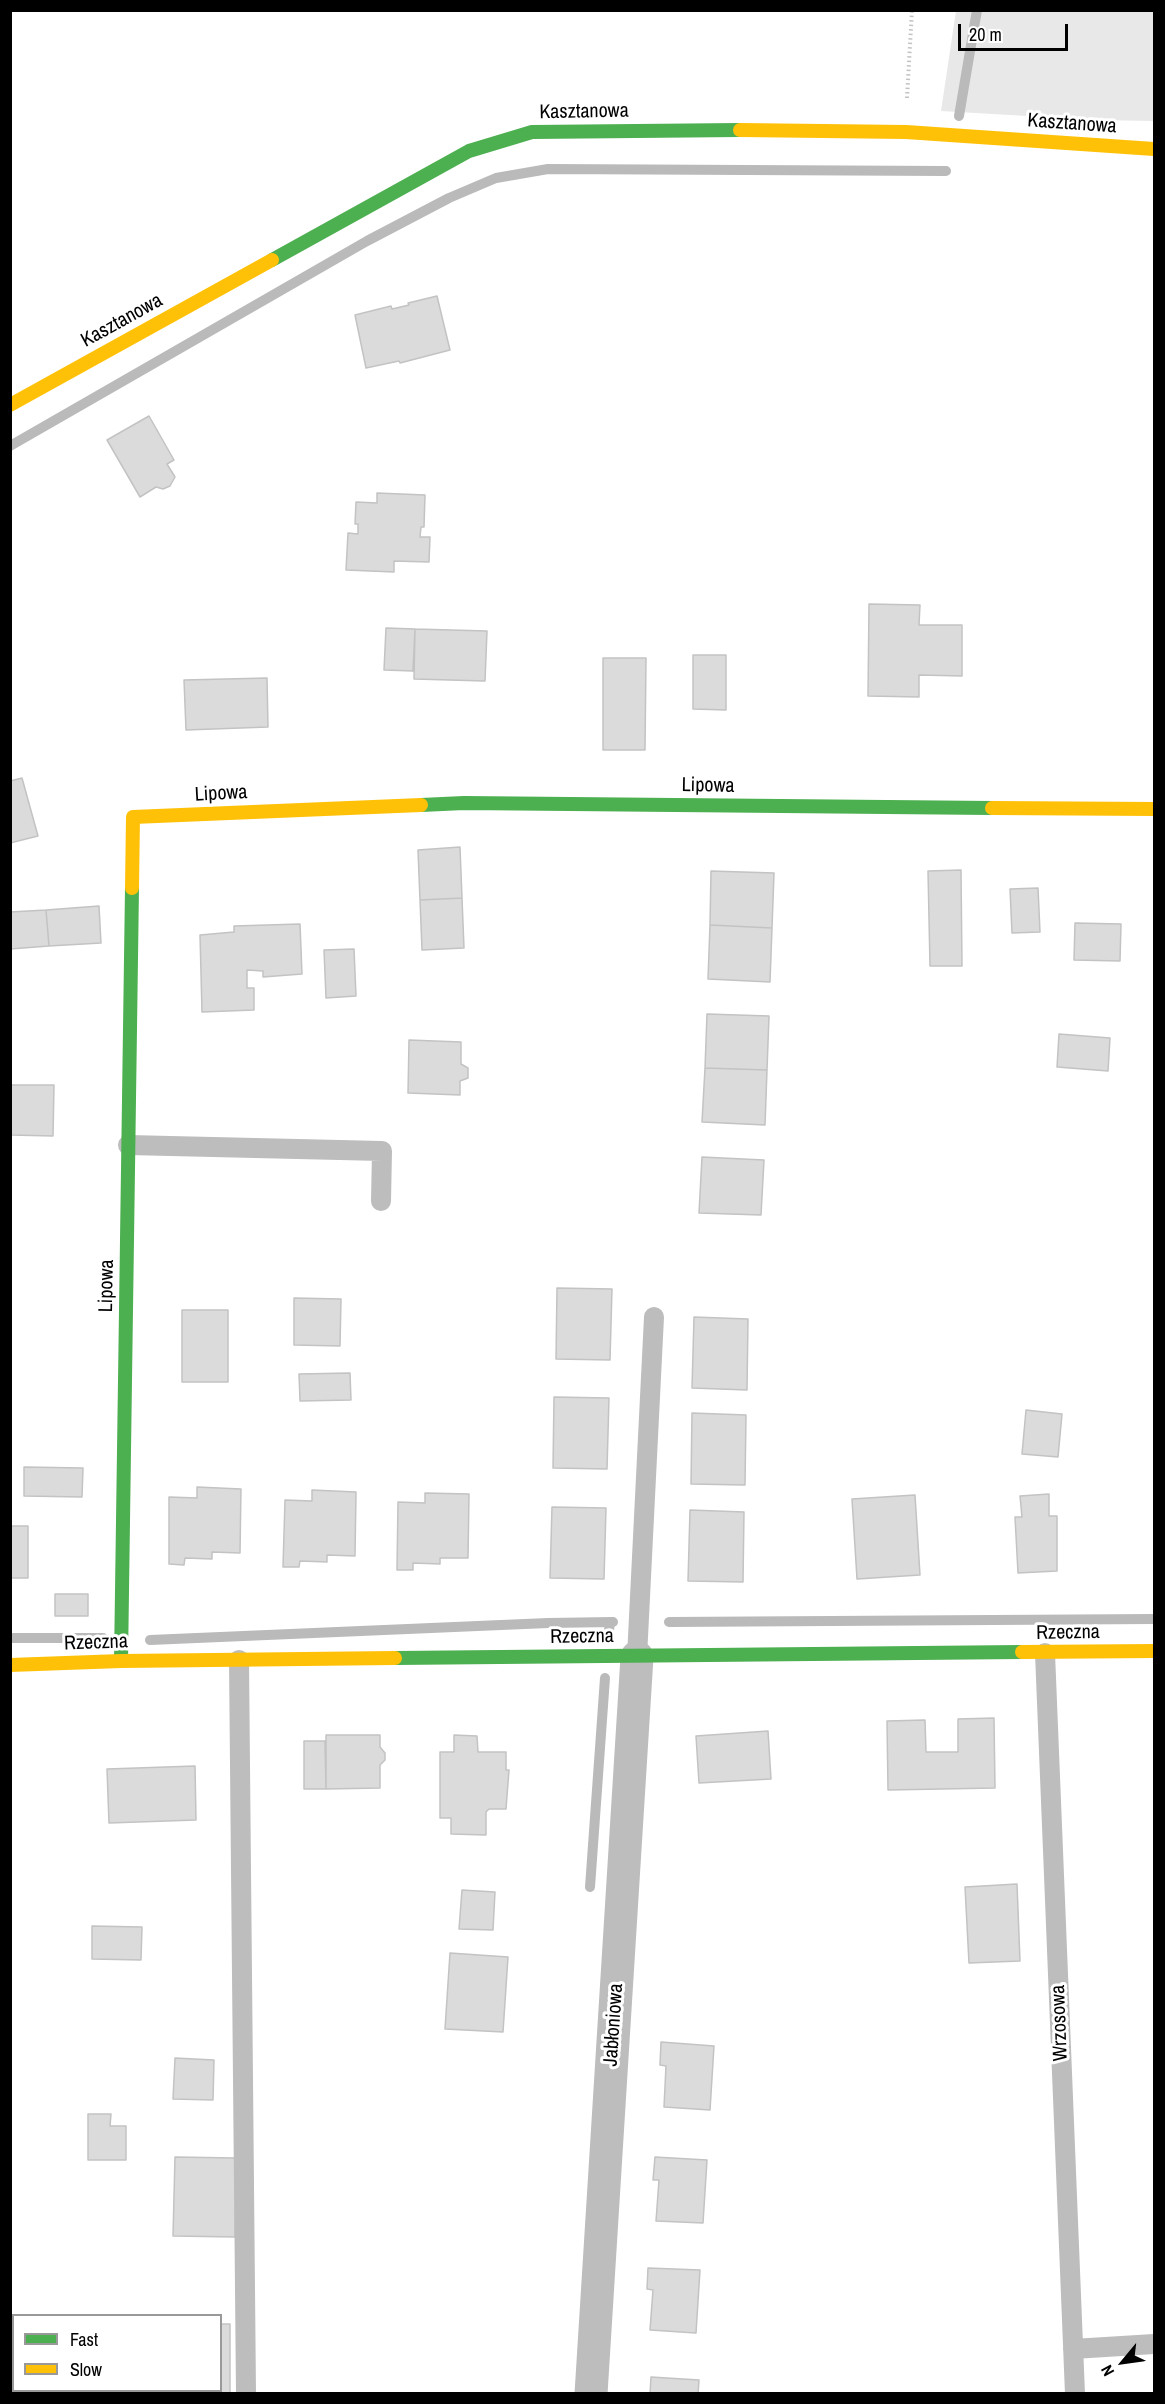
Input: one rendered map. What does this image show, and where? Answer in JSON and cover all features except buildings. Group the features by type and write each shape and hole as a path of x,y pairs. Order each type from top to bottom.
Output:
{"street":[{"name":"Kasztanowa","path":"10,405 469,151 532,132 794,129 906,132 1155,149"},
{"name":"Lipowa","path":"121,1661 133,817 464,803 1155,809"},
{"name":"Rzeczna","path":"10,1665 121,1661 1155,1651"},
{"name":"Jabłoniowa","path":"591,2394 637,1656"}],"lane":[{"path":"128,1145 382,1151 381,1201"},
{"path":"637,1656 654,1317"},
{"name":"Wrzosowa","path":"1045,1653 1075,2394"},
{"path":"239,1660 246,2394"},
{"path":"1073,2349 1155,2344"}],"path":[{"path":"906,132 912,10"}],"shaded area":[{"path":"956,11 1154,11 1154,121 941,111"}],"waterway":[{"path":"959,116 977,10"},
{"path":"10,446 367,241 449,198 496,178 548,169 946,171"},
{"path":"669,1622 1154,1619"},
{"path":"608,1639 610,1622"},
{"path":"150,1640 613,1622"},
{"path":"10,1638 103,1638"},
{"path":"590,1887 605,1678"}],"traffic: fast":[{"path":"272,260 469,151 532,132 740,130"},
{"path":"421,805 464,803 992,808"},
{"path":"121,1661 132,888"},
{"path":"395,1658 1022,1652"}],"traffic: slow":[{"path":"740,130 906,132 1154,149"},
{"path":"10,405 272,260"},
{"path":"132,888 133,817 421,805"},
{"path":"992,808 1154,809"},
{"path":"1022,1652 1154,1651"},
{"path":"10,1665 121,1661 395,1658"}]}
